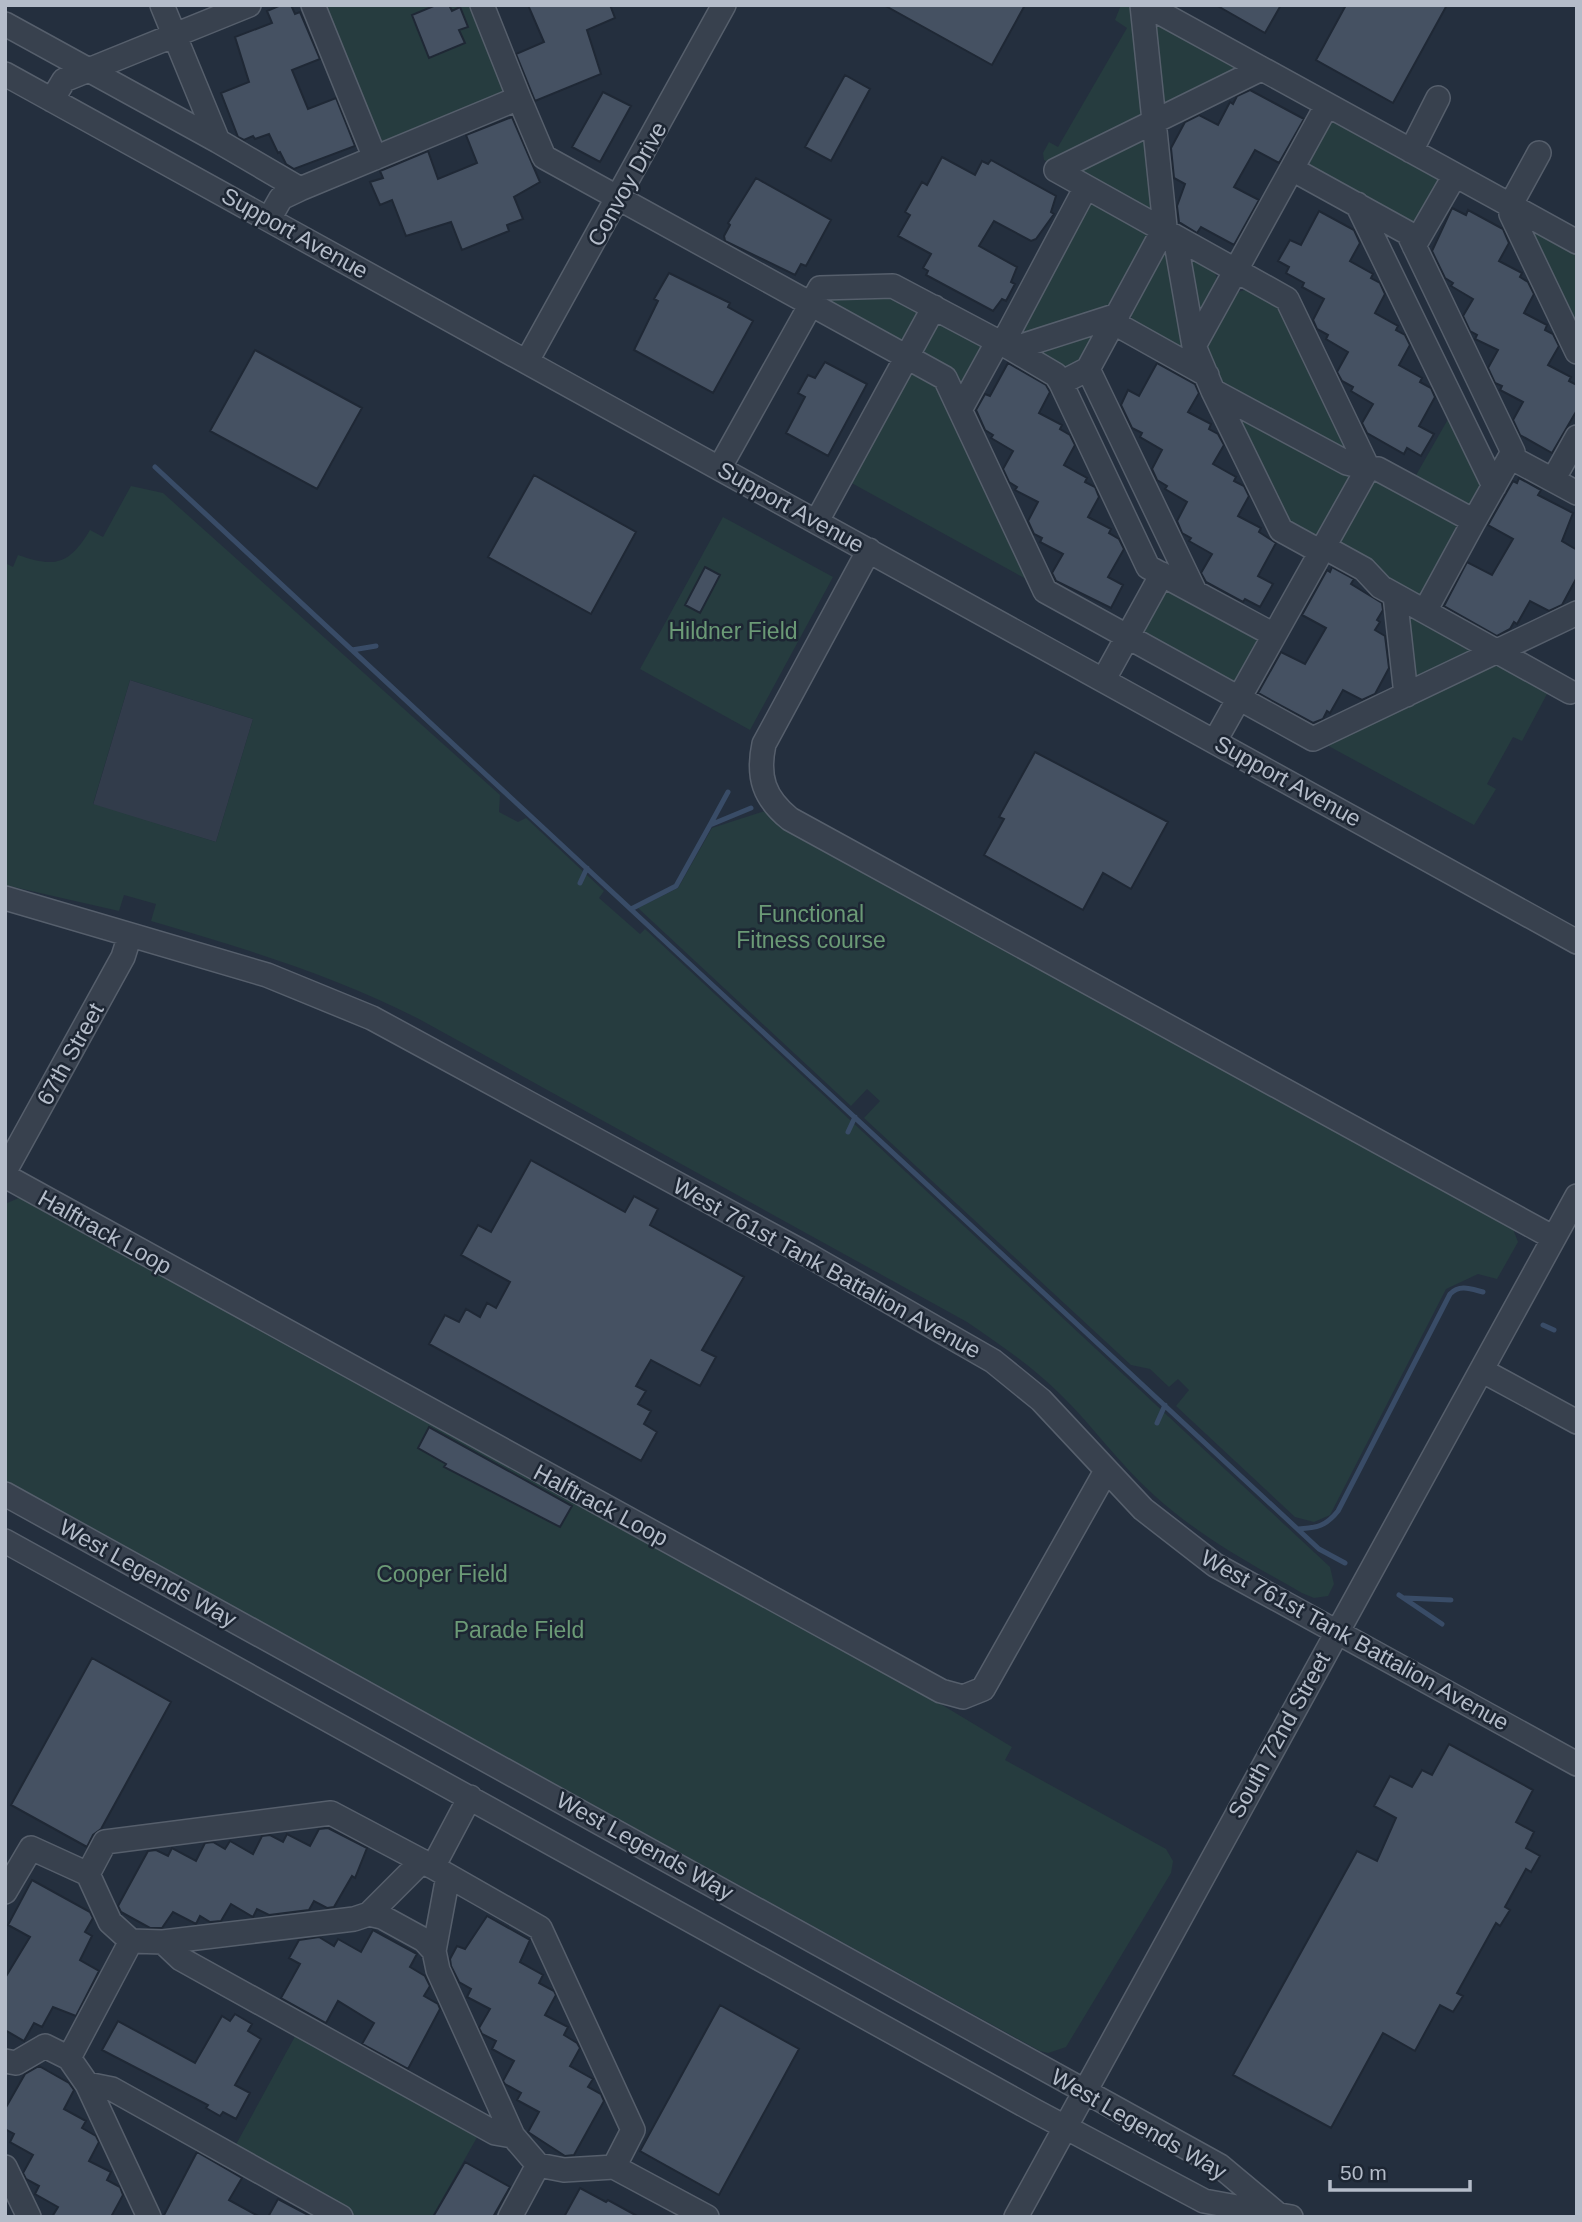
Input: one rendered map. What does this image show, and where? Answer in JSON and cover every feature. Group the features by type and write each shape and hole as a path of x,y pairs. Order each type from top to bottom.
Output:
{"street":[{"path":"162,5 218,141"},
{"path":"52,100 64,80 248,5"},
{"path":"313,5 375,158"},
{"path":"482,5 544,157 945,378 1045,591 1313,739 1577,613"},
{"name":"Convoy Drive","path":"527,361 724,5"},
{"path":"1144,5 1577,242"},
{"path":"1144,5 1154,121 1169,234 1194,346 1281,530 1364,569 1381,587 1570,692"},
{"path":"5,24 300,189"},
{"path":"1261,69 1056,170 1287,299 1368,468"},
{"name":"Support Avenue","path":"5,74 1577,942"},
{"path":"269,219 281,198 519,98"},
{"path":"1411,151 1438,98"},
{"path":"1194,346 1327,105"},
{"path":"1510,206 1539,153"},
{"path":"1292,169 1408,233 1513,452 1425,611"},
{"path":"1414,246 1455,175"},
{"path":"960,410 1004,344 1086,187"},
{"path":"1357,205 1494,486"},
{"path":"1510,206 1577,352"},
{"path":"1060,383 1088,369 1169,234"},
{"path":"720,467 820,288 893,286 1004,344 1056,375 1148,567 1274,635"},
{"path":"817,521 934,307"},
{"path":"1004,344 1116,319 1210,383 1346,463 1378,469 1474,521"},
{"path":"1088,369 1195,592"},
{"path":"1553,480 1577,437"},
{"path":"1510,457 1577,493"},
{"path":"1215,741 1368,468"},
{"path":"869,550 764,744 761,780 776,808 790,819 1554,1238"},
{"path":"1104,679 1162,574"},
{"path":"1395,595 1406,695"},
{"name":"West 761st Tank Battalion Avenue","path":"5,898 267,975 372,1018 808,1255 993,1361 1041,1400 1143,1509 1215,1565 1577,1764"},
{"name":"67th Street","path":"5,1174 123,957 130,934"},
{"name":"Halftrack Loop","path":"5,1174 941,1691 962,1697 984,1689 1106,1472"},
{"name":"South 72nd Street","path":"1016,2217 1577,1196"},
{"path":"1483,1371 1577,1422"},
{"name":"West Legends Way","path":"5,1494 1220,2166 1283,2215"},
{"name":"West Legends Way","path":"5,1541 1065,2127 1204,2201 1283,2215"},
{"path":"470,1797 434,1868 434,1951 438,1970 513,2136 538,2165 564,2170 614,2167 707,2217"},
{"path":"88,1874 105,1842 331,1813 434,1868 540,1928 633,2130 614,2167"},
{"path":"5,1892 31,1848 88,1874 110,1922 131,1941 163,1942 354,1919 369,1914 434,1868"},
{"path":"369,1914 382,1917 424,1940 434,1951"},
{"path":"69,2058 131,1941"},
{"path":"163,1942 181,1959 471,2120 495,2133 513,2136"},
{"path":"5,2061 16,2063 45,2046 69,2058 86,2084 149,2217"},
{"path":"86,2084 111,2090 341,2217"},
{"path":"510,2217 538,2165"},
{"path":"5,2166 29,2217"}],"shaded area":[{"path":"130,680 253,719 216,842 93,805"}],"green space":[{"path":"319,5 476,5 509,87 501,101 381,144"},
{"path":"1121,5 1137,5 1149,110 1142,124 1054,165 1044,160 1043,153 1049,142 1058,147 1127,28 1115,20"},
{"path":"1153,15 1241,65 1238,75 1172,106 1159,101"},
{"path":"1330,112 1440,172 1443,183 1424,221 1401,224 1306,172 1303,161"},
{"path":"1142,133 1150,140 1159,213 1144,215 1073,175"},
{"path":"1095,198 1150,228 1151,244 1113,310 1017,342 1083,202"},
{"path":"1516,214 1577,248 1577,341"},
{"path":"1165,242 1173,243 1184,355 1134,328 1129,306"},
{"path":"1182,249 1213,265 1220,289 1196,333"},
{"path":"1253,288 1283,304 1355,455 1217,385 1202,343 1230,294"},
{"path":"891,291 927,311 914,336 890,342 826,304 832,293"},
{"path":"935,316 982,341 985,352 972,378 960,381 928,364 922,341"},
{"path":"1093,328 1096,340 1084,363 1064,373 1032,356 1036,347"},
{"path":"923,372 941,381 1037,585 848,481 901,378"},
{"path":"1244,412 1353,476 1320,539 1284,526 1232,417"},
{"path":"1451,414 1487,487 1478,502 1461,508 1415,477"},
{"path":"1371,475 1452,514 1460,537 1425,600 1339,549 1336,536"},
{"path":"131,486 163,493 500,795 499,812 518,822 526,818 604,891 599,898 640,934 645,929 1330,1567 1334,1584 1328,1596 1314,1598 1302,1593 1189,1524 1142,1484 1049,1384 967,1322 419,1019 321,976 254,952 151,921 156,904 124,895 119,911 5,885 5,563 13,567 18,555 42,562 60,560 75,550 90,530 103,537","holes":["130,680 253,719 216,842 93,804"]},
{"name":"Hildner Field","path":"723,517 833,577 750,730 640,669"},
{"path":"1164,587 1259,638 1260,644 1236,687 1144,640 1141,624"},
{"path":"1400,605 1481,649 1411,686"},
{"path":"1491,660 1548,689 1522,741 1513,737 1487,784 1496,789 1474,825 1323,743"},
{"name":"Functional Fitness course","path":"765,811 778,823 1505,1221 1513,1229 1518,1242 1497,1279 1478,1274 1446,1289 1330,1515 1314,1522 1295,1517 1176,1406 1189,1390 1178,1379 1169,1387 1150,1369 1131,1365 864,1118 880,1101 867,1089 851,1106 638,908 678,888 712,828"},
{"name":"Cooper Field","path":"21,1197 924,1694 1012,1747 1005,1760 1166,1849 1173,1861 1171,1873 1066,2047 1048,2053 1040,2051 5,1481 5,1204"},
{"path":"298,2031 480,2132 432,2217 354,2217 233,2150"}],"building":[{"path":"281,5 291,5 295,14 300,12 320,59 292,70 308,109 336,98 355,146 294,169 286,164 280,152 278,153 269,134 255,139 253,136 244,140 238,137 221,93 249,82 235,37 272,23 267,11"},
{"path":"436,5 449,5 452,11 460,7 468,27 459,30 465,43 429,58 412,15"},
{"path":"528,5 610,5 615,18 587,30 601,74 535,101 516,54 544,42"},
{"path":"884,5 1025,5 992,65"},
{"path":"1216,5 1281,5 1265,33"},
{"path":"1346,5 1447,5 1393,103 1316,60"},
{"path":"845,75 870,89 831,161 805,147"},
{"path":"1250,90 1304,119 1279,163 1255,150 1234,187 1259,200 1234,245 1201,227 1197,233 1179,222 1177,206 1185,184 1174,178 1171,148 1185,122 1199,115 1218,125 1230,102 1233,104 1237,96"},
{"path":"603,92 631,106 600,162 572,147"},
{"path":"512,117 540,182 514,197 523,219 507,225 509,231 462,250 451,222 406,236 392,200 380,205 370,182 383,178 380,171 428,151 438,179 477,163 466,135"},
{"path":"942,157 975,175 982,161 988,164 991,160 1056,196 1051,212 1054,214 1036,239 1031,241 994,221 979,246 1017,267 1011,282 1015,284 1006,301 1002,299 993,311 926,275 928,271 923,268 931,254 898,236 910,215 905,212 922,182 927,185"},
{"path":"756,178 831,220 806,266 801,264 795,275 725,241 724,236 730,225 728,223"},
{"path":"1452,208 1466,215 1468,210 1503,229 1509,243 1499,261 1522,273 1520,277 1528,282 1534,294 1524,313 1547,325 1545,330 1553,334 1559,346 1548,365 1571,377 1569,381 1577,385 1577,410 1552,453 1520,435 1513,420 1523,402 1500,390 1502,386 1495,383 1488,368 1498,350 1475,339 1477,335 1470,331 1463,316 1473,299 1451,286 1453,283 1445,278 1432,251"},
{"path":"1319,211 1354,230 1360,243 1350,261 1373,274 1371,278 1380,283 1385,294 1375,313 1398,326 1396,330 1405,335 1410,345 1399,365 1422,378 1420,382 1431,388 1435,397 1419,426 1434,434 1421,456 1407,448 1404,454 1367,433 1362,423 1373,404 1351,391 1353,387 1342,381 1337,372 1348,352 1326,339 1328,335 1317,329 1313,320 1324,299 1302,287 1304,283 1286,273 1289,267 1278,261 1290,240 1301,245"},
{"path":"669,273 730,303 728,307 753,321 713,393 634,350 658,301 654,299"},
{"path":"255,350 362,408 317,489 210,431"},
{"path":"825,362 867,384 828,456 786,433 805,397 798,393 808,375 815,378"},
{"path":"1008,363 1046,385 1050,392 1039,413 1062,425 1060,429 1070,435 1075,445 1064,465 1087,478 1085,482 1095,487 1099,497 1088,517 1111,529 1109,533 1119,539 1124,549 1108,577 1123,585 1111,608 1056,581 1052,573 1063,554 1040,542 1042,538 1034,534 1028,521 1038,502 1015,490 1017,487 1009,482 1003,469 1013,451 991,438 993,435 985,430 976,410 985,394 990,396"},
{"path":"1157,363 1195,384 1199,393 1188,412 1211,424 1209,429 1218,434 1224,445 1213,464 1236,477 1234,481 1244,486 1249,496 1238,516 1261,528 1259,532 1276,543 1258,576 1273,584 1260,607 1245,599 1243,602 1206,582 1201,573 1212,554 1189,541 1191,538 1182,533 1177,521 1187,502 1165,489 1167,486 1157,480 1152,469 1162,450 1140,437 1142,433 1132,428 1121,405 1128,390 1139,396"},
{"path":"534,475 636,532 591,614 488,557"},
{"path":"1519,478 1541,490 1538,495 1573,513 1562,541 1577,550 1577,577 1562,605 1549,611 1530,601 1517,624 1514,622 1510,629 1497,636 1444,606 1467,562 1492,575 1513,539 1488,525 1513,481 1517,483"},
{"path":"705,567 720,575 700,613 685,605"},
{"path":"1332,567 1354,579 1351,584 1382,603 1383,610 1377,620 1380,622 1375,630 1385,636 1389,668 1375,694 1362,700 1343,690 1330,713 1327,711 1323,719 1313,723 1258,693 1281,652 1305,664 1326,628 1302,615 1327,570 1330,572"},
{"path":"1035,752 1168,822 1131,889 1103,873 1083,910 984,855 1004,819 999,817"},
{"path":"531,1160 625,1212 634,1196 658,1209 650,1225 744,1277 702,1350 716,1357 700,1386 651,1360 636,1386 646,1391 638,1404 651,1411 644,1424 657,1432 641,1461 429,1344 445,1315 459,1322 466,1309 480,1317 487,1303 496,1308 510,1282 461,1255 478,1225 491,1232"},
{"path":"429,1427 572,1506 560,1527 444,1467 446,1464 418,1448"},
{"path":"92,1658 171,1702 101,1829 93,1835 87,1847 11,1805"},
{"path":"1449,1744 1533,1790 1516,1822 1534,1832 1526,1848 1540,1856 1531,1872 1526,1869 1505,1907 1510,1910 1500,1926 1496,1923 1457,1993 1463,1996 1453,2012 1440,2005 1415,2051 1383,2033 1331,2128 1233,2075 1357,1851 1377,1861 1396,1818 1374,1806 1390,1776 1412,1787 1422,1770 1432,1775"},
{"path":"328,1828 367,1848 355,1878 352,1876 334,1907 327,1908 314,1901 309,1910 269,1915 257,1909 253,1917 231,1904 221,1921 210,1922 200,1916 196,1924 173,1912 162,1928 150,1928 121,1912 118,1906 148,1851 156,1850 168,1856 172,1848 196,1861 205,1843 213,1842 225,1849 230,1841 253,1854 262,1836 270,1835 283,1842 287,1834 310,1846 319,1829"},
{"path":"32,1880 90,1912 93,1918 85,1932 92,1936 80,1960 99,1971 76,2016 53,2007 42,2027 34,2023 24,2041 5,2030 5,1978 30,1937 8,1925"},
{"path":"487,1916 530,1940 520,1962 543,1975 539,1983 554,1991 556,1995 545,2015 568,2027 564,2035 580,2048 570,2066 593,2079 588,2087 601,2094 604,2101 574,2155 565,2156 528,2132 539,2112 517,2100 521,2093 503,2081 514,2061 492,2049 496,2041 482,2034 479,2028 490,2009 467,1997 471,1989 459,1982 451,1966 450,1959 457,1946 465,1949"},
{"path":"373,1930 417,1954 410,1967 425,1976 430,1986 424,1996 438,2004 440,2009 408,2069 362,2044 374,2023 338,2001 326,2023 281,1998 300,1964 289,1958 299,1940 319,1937 334,1946 338,1939 361,1952"},
{"path":"720,2005 799,2049 719,2195 640,2151"},
{"path":"235,2014 252,2024 248,2031 261,2039 235,2085 250,2093 236,2119 223,2112 220,2116 206,2108 208,2105 102,2050 118,2021 195,2063 222,2016 230,2021"},
{"path":"39,2066 69,2083 74,2090 64,2109 86,2121 82,2128 96,2136 99,2142 89,2161 111,2172 107,2180 120,2187 123,2195 111,2217 52,2217 58,2207 35,2194 39,2186 26,2179 23,2173 33,2155 10,2142 14,2134 5,2129 5,2109 25,2074"},
{"path":"197,2152 242,2178 229,2200 260,2217 163,2217"},
{"path":"465,2162 510,2187 493,2217 433,2217"},
{"path":"580,2188 606,2202 608,2200 639,2217 564,2217"},
{"path":"278,2199 312,2217 268,2217"}],"waterway":[{"path":"155,467 1319,1549 1345,1563"},
{"path":"352,650 376,646"},
{"path":"710,825 728,792"},
{"path":"631,909 676,886 710,825 751,808"},
{"path":"580,883 587,868"},
{"path":"848,1132 855,1117"},
{"path":"1298,1529 1321,1525 1338,1511 1450,1294 1462,1288 1483,1292"},
{"path":"1543,1325 1554,1330"},
{"path":"1157,1423 1165,1405"},
{"path":"1399,1595 1442,1624"},
{"path":"1405,1598 1451,1600"}],"park label":[{"name":"Parade Field","path":"519,1630"}]}
